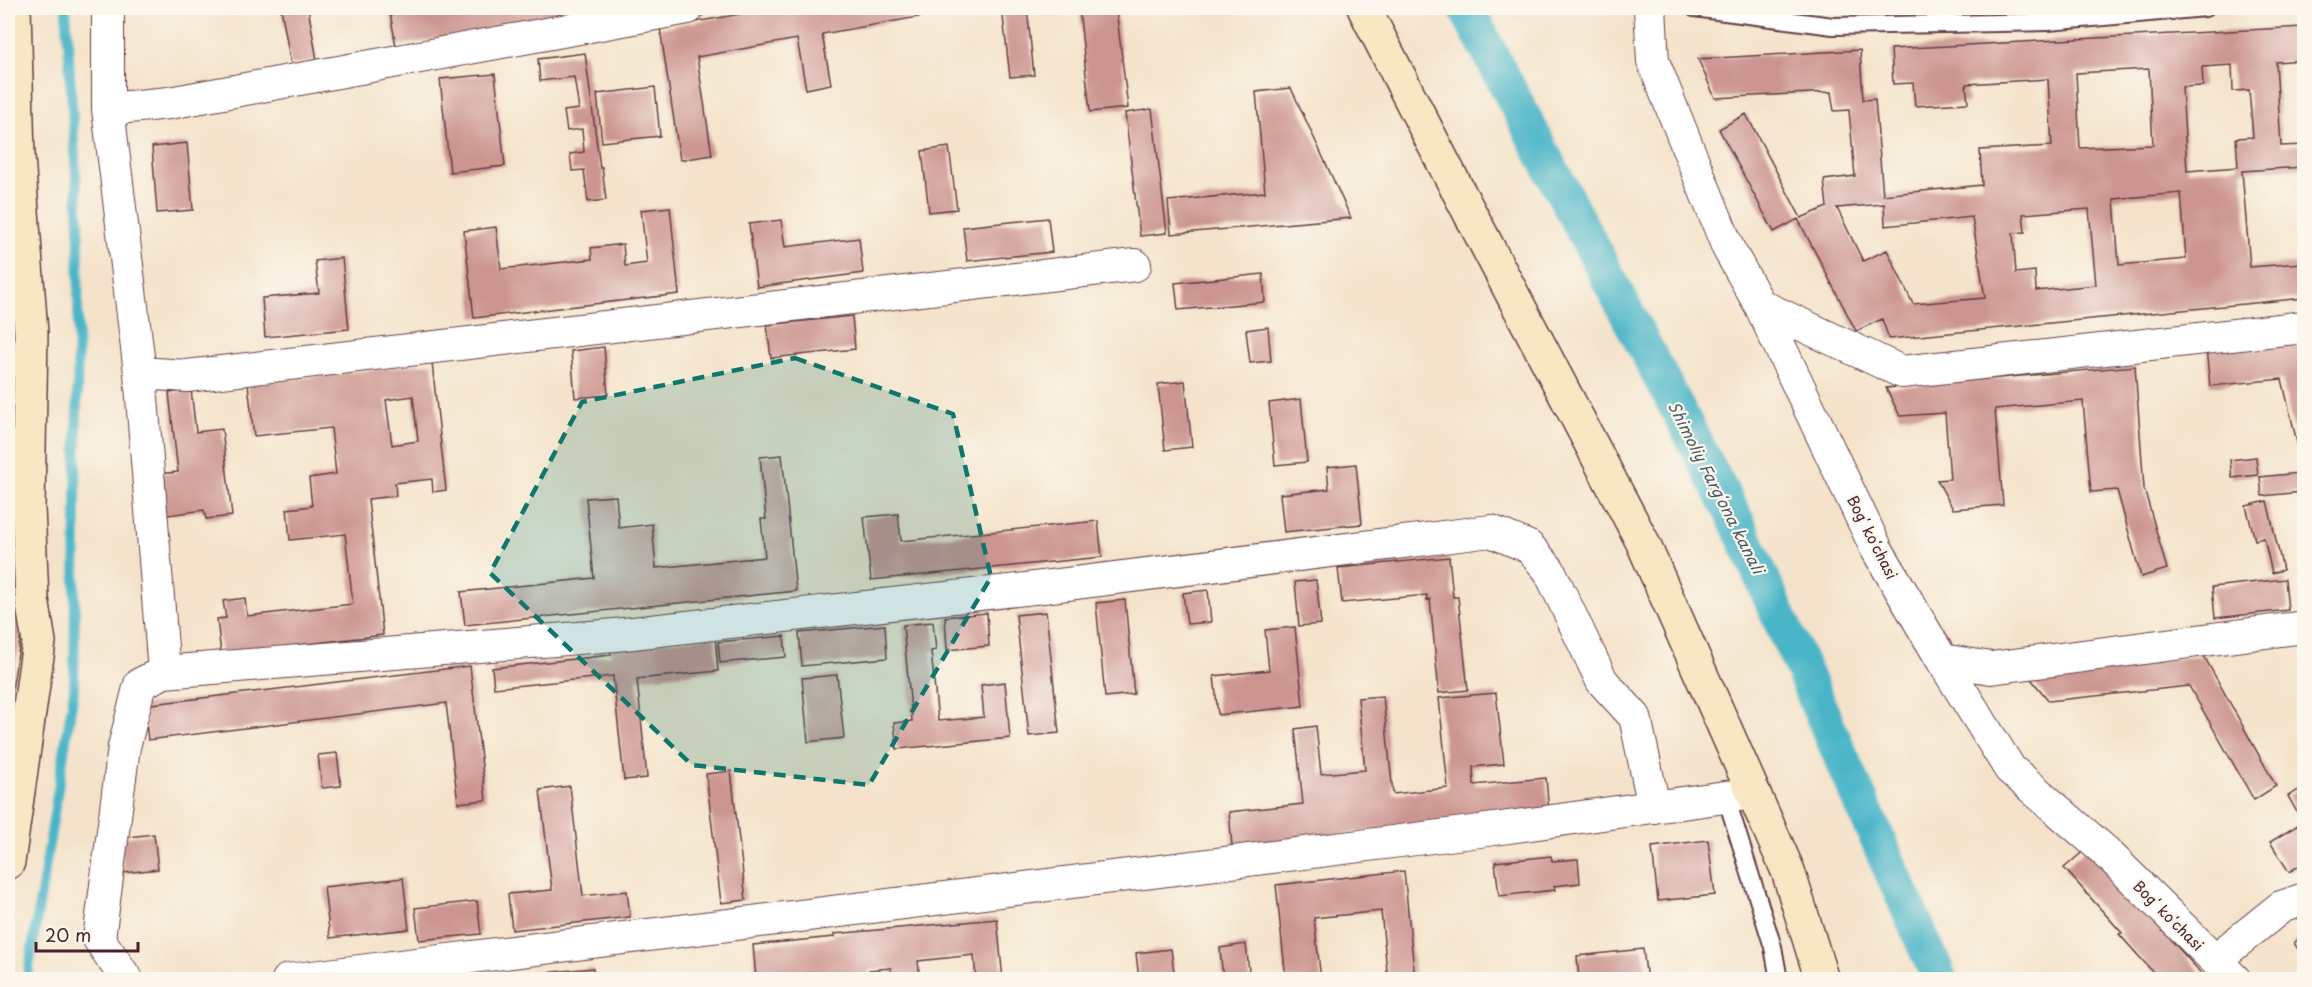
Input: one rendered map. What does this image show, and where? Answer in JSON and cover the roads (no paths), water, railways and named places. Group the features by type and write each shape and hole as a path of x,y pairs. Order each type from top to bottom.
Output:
{"street":[{"path":"8,862 12,806 39,642 32,599 28,508 32,333 18,157 14,8"},
{"path":"108,8 108,108 141,373 164,672"},
{"path":"108,108 169,102 688,8"},
{"path":"1364,8 1642,541 1740,795 1788,871 1822,980"},
{"name":"Bogʻ koʻchasi","path":"1650,8 1653,61 1728,248 1760,305 1876,548 1942,660 2010,770 2105,851 2225,970"},
{"path":"141,373 187,376 1135,265"},
{"path":"1760,305 1902,372 2304,327"},
{"path":"127,980 99,939 124,747 140,684 164,672 615,635 1055,585 1491,531 1528,547 1549,570 1602,681 1635,717 1654,807"},
{"path":"1942,660 1991,668 2304,627"},
{"path":"288,980 1433,837 1740,795"},
{"path":"2225,970 2281,907 2304,899"}],"lane":[{"path":"1694,8 1833,26 2048,22 2205,8"},
{"path":"1740,795 1779,980"}],"waterway":[{"path":"27,980 74,691 79,225 66,8"},
{"name":"Shimoliy Fargʻona kanali","path":"1466,8 1738,524 1940,980"}]}
